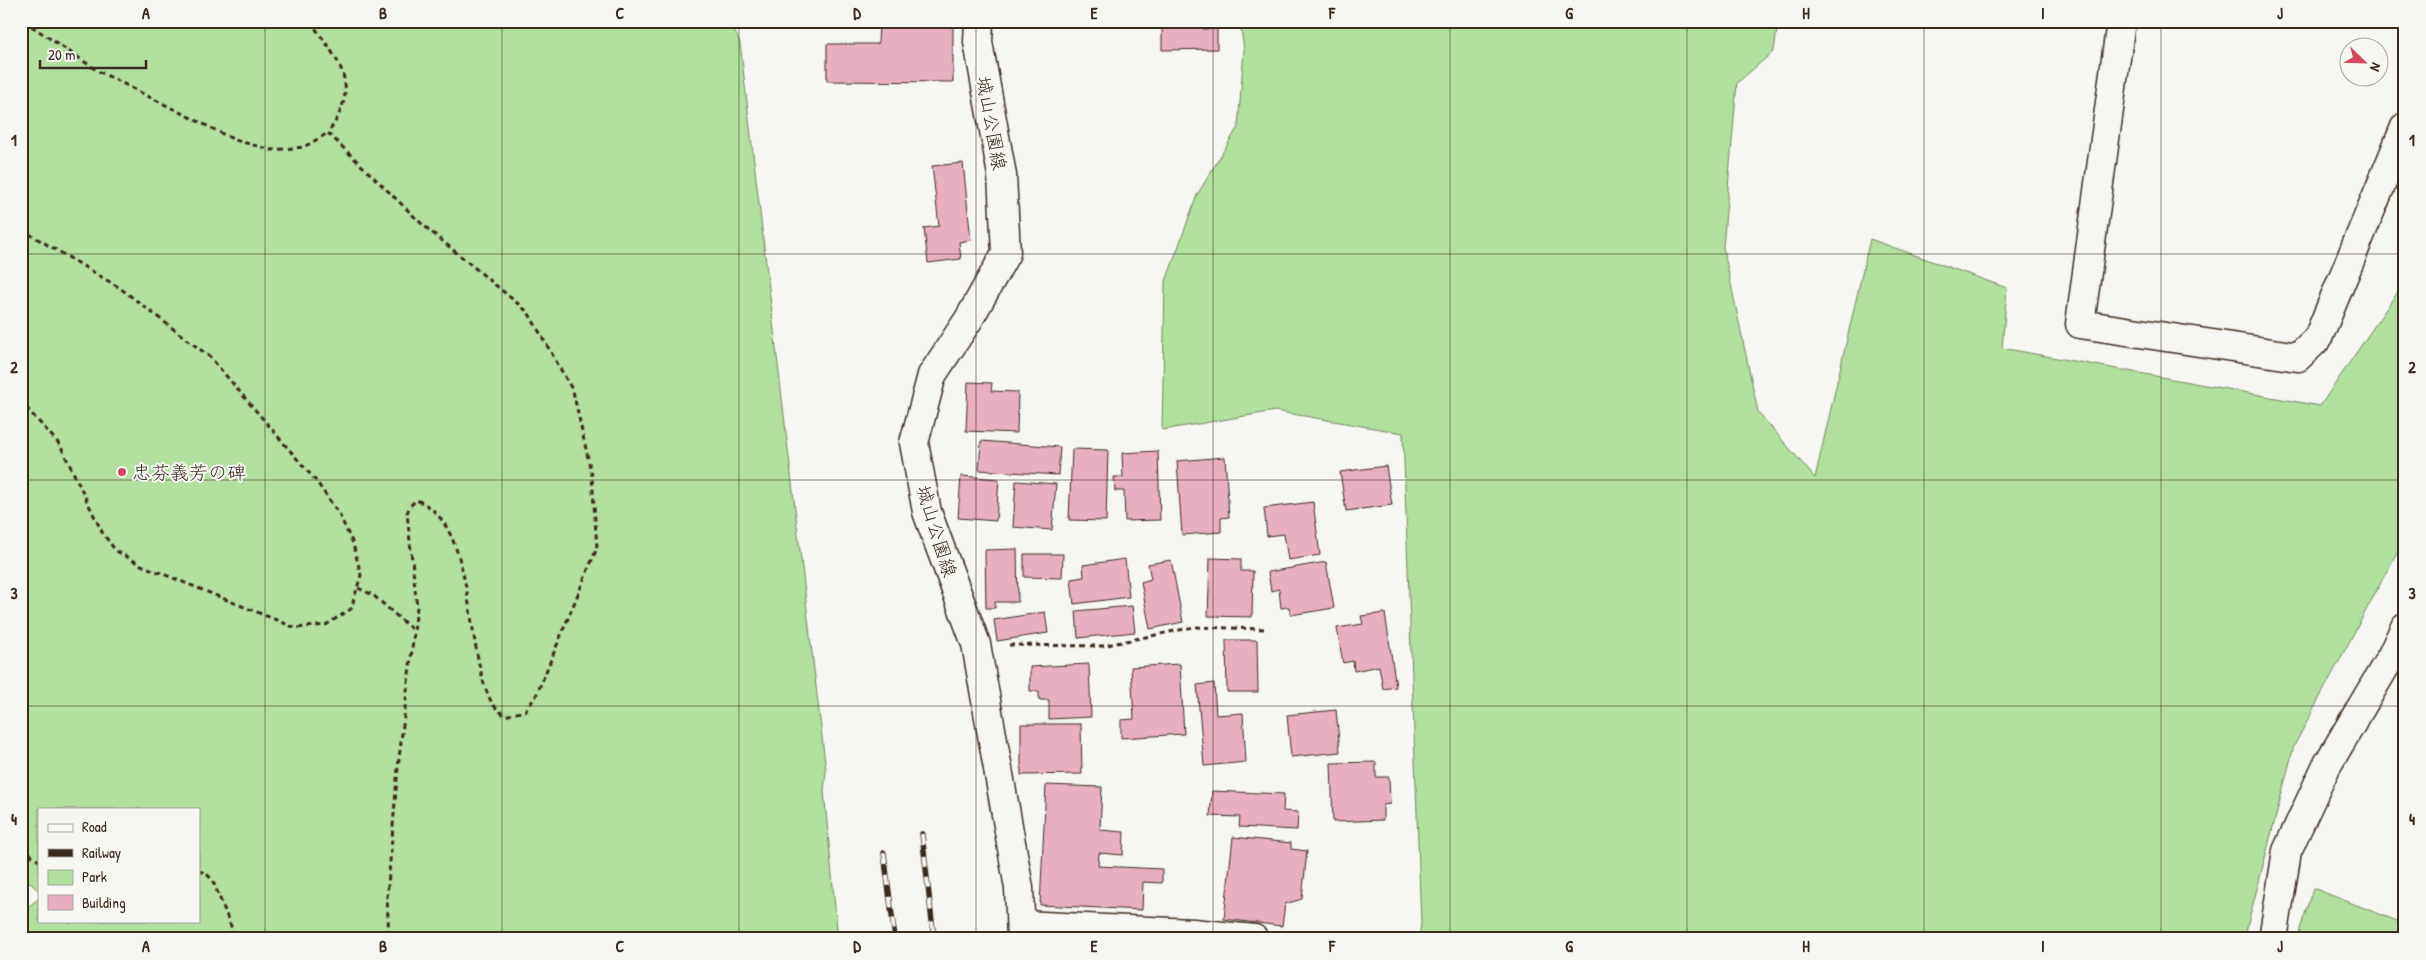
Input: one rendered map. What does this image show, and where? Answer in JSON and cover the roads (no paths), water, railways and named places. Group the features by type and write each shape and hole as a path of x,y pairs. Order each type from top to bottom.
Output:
{"street":[{"name":"城山公園線","path":"979,21 978,42 1002,175 1006,253 969,319 932,375 914,443 927,512 976,644 1019,888 1021,932"},
{"path":"2120,21 2080,324 2298,356 2318,338 2405,127"},
{"path":"2273,939 2287,851 2326,767 2392,655 2405,628"},
{"path":"1021,932 1193,933 1254,939"}],"railway":[{"path":"922,834 934,939"},
{"path":"884,853 895,939"}],"place":[{"name":"忠芬義芳の碑","path":"122,472"}]}
